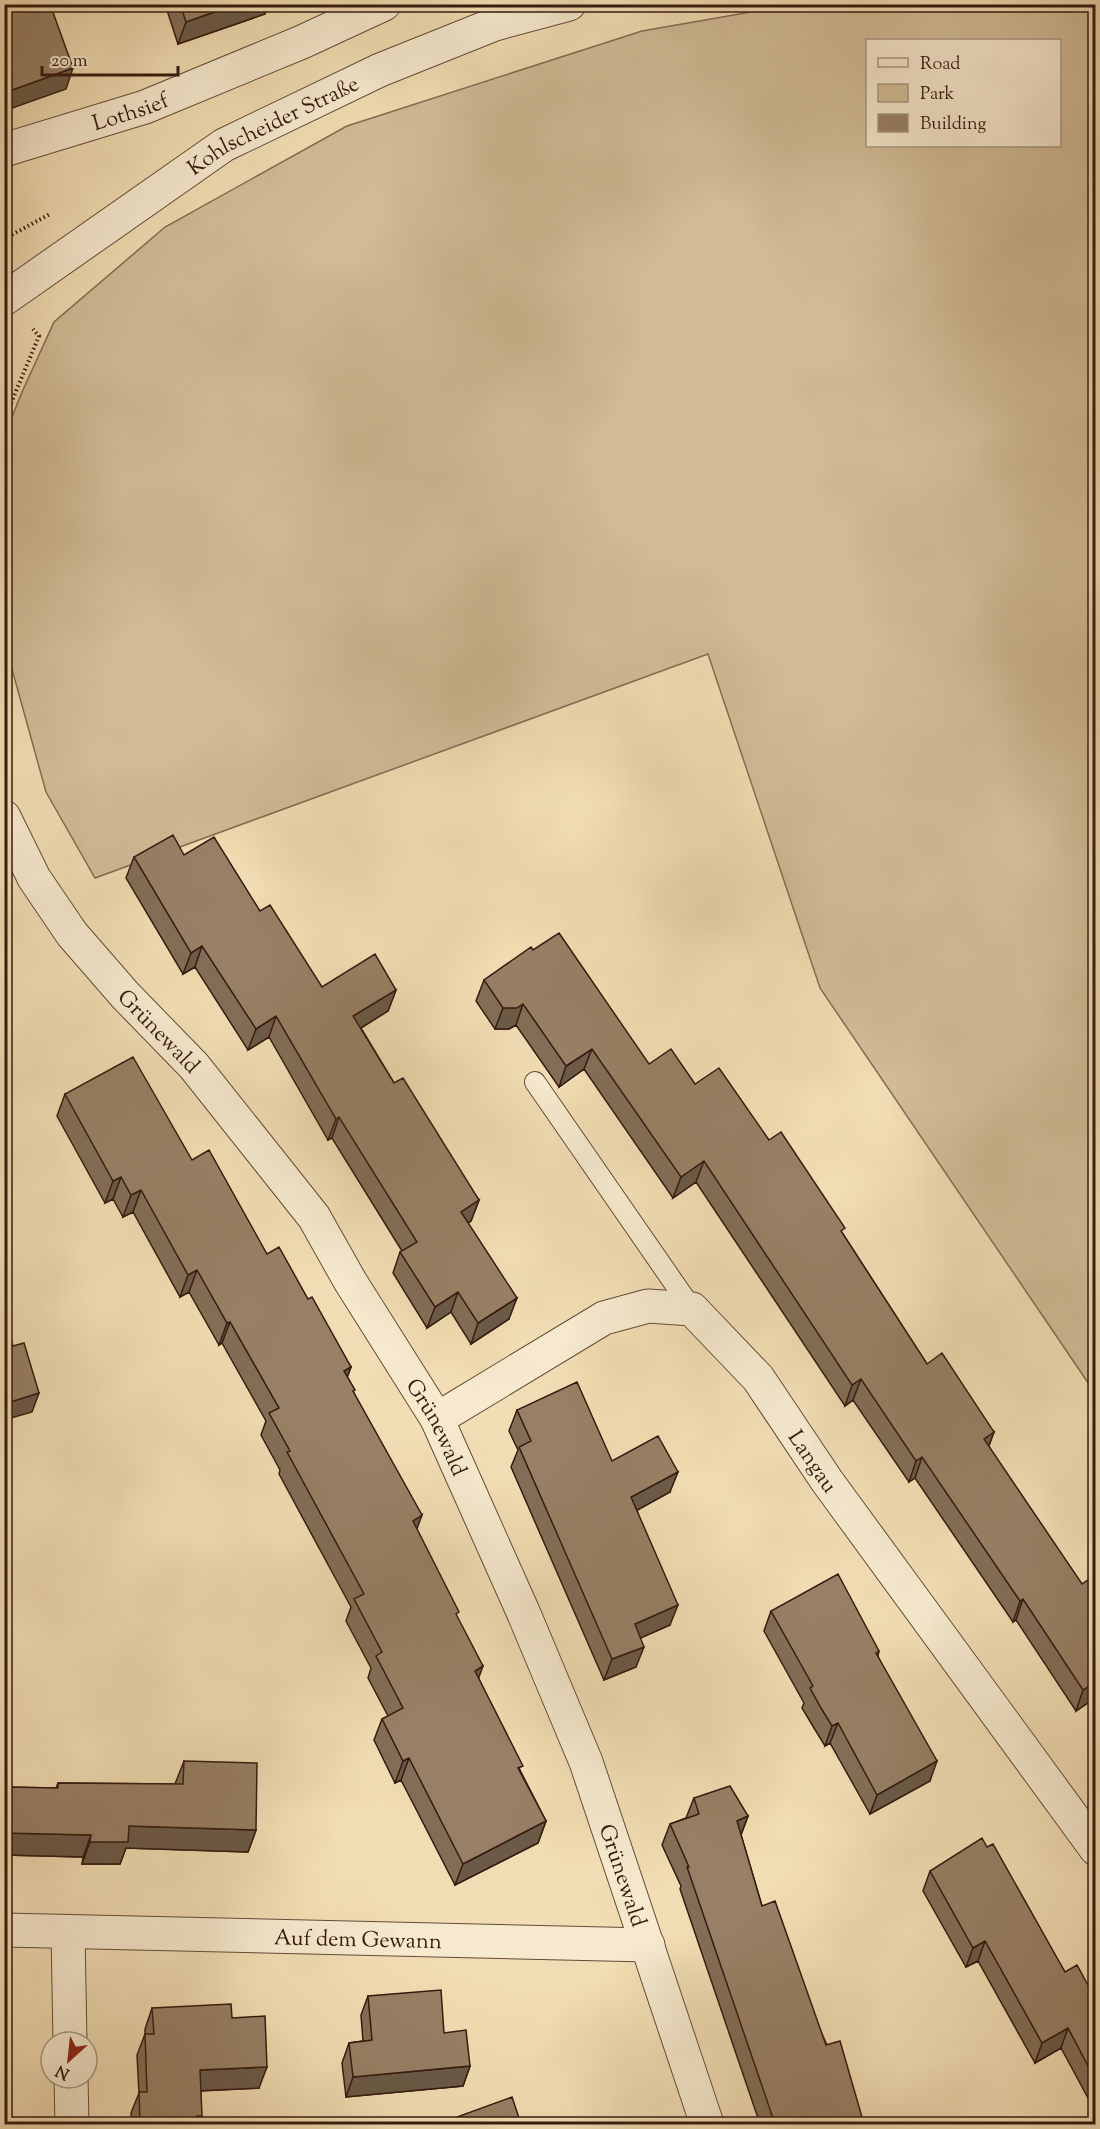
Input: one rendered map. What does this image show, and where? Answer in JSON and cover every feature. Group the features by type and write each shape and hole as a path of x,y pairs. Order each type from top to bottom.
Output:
{"street":[{"name":"Lothsief","path":"4,150 145,107 302,42 384,4"},
{"name":"Kohlscheider Straße","path":"6,298 224,145 380,70 495,24 569,4"},
{"name":"Grünewald","path":"4,817 34,878 72,934 125,995 194,1066 314,1217 350,1281 437,1419 524,1614 586,1762 707,2124"},
{"path":"437,1419 604,1318 648,1306 692,1309"},
{"name":"Langau","path":"692,1309 758,1378 827,1481 1095,1849"},
{"name":"Auf dem Gewann","path":"4,1930 648,1945"},
{"path":"68,1932 70,2030"},
{"path":"71,2090 72,2124"}],"lane":[{"path":"535,1082 692,1309"}],"path":[{"path":"4,420 39,336 6,298"}],"green space":[{"path":"792,5 1095,5 1095,1393 820,988 708,654 95,878 46,792 5,644 4,437 54,322 165,227 347,126 642,31"}],"building":[{"path":"4,4 15,4 16,7 26,4 50,4 73,68 4,93"},
{"path":"180,4 237,4 186,22"},
{"path":"173,835 184,855 214,837 260,911 270,905 322,987 375,954 396,990 353,1016 394,1083 403,1078 479,1200 461,1212 517,1298 478,1323 458,1292 435,1307 400,1252 417,1242 339,1117 336,1119 276,1016 256,1029 202,946 191,953 134,857"},
{"path":"559,933 649,1064 671,1049 695,1084 719,1068 769,1140 781,1132 845,1228 841,1231 927,1364 942,1353 994,1432 984,1439 1082,1584 1095,1575 1095,1682 1083,1690 1023,1599 1020,1601 922,1457 916,1461 861,1379 852,1385 704,1161 681,1177 592,1049 566,1066 523,1004 517,1008 503,1008 484,980 531,947 533,950"},
{"path":"133,1057 192,1160 209,1150 267,1254 279,1247 308,1299 312,1297 351,1367 344,1371 355,1390 353,1391 422,1515 413,1521 459,1612 456,1614 483,1666 475,1671 523,1766 518,1768 546,1821 463,1864 409,1758 403,1761 382,1719 403,1708 376,1656 382,1652 354,1599 364,1594 287,1452 290,1451 269,1413 279,1408 230,1322 227,1323 197,1270 188,1275 141,1190 131,1195 121,1177 113,1181 65,1094"},
{"path":"4,1317 13,1346 24,1343 39,1393 4,1404"},
{"path":"577,1382 612,1461 658,1436 678,1472 631,1497 678,1605 635,1624 644,1647 612,1659 519,1447 531,1441 517,1410"},
{"path":"838,1574 879,1651 876,1653 937,1761 877,1795 838,1723 832,1726 821,1708 810,1688 813,1686 771,1611"},
{"path":"184,1761 257,1763 256,1830 129,1826 128,1842 90,1842 91,1835 4,1833 4,1787 58,1788 58,1783 183,1784"},
{"path":"730,1786 748,1816 737,1821 762,1906 775,1901 826,2045 840,2041 864,2124 775,2124 687,1867 689,1867 670,1824 699,1814 694,1798"},
{"path":"982,1838 987,1847 993,1844 1065,1972 1077,1965 1095,1998 1095,2079 1068,2028 1042,2043 985,1941 973,1948 930,1871"},
{"path":"441,1990 444,2033 466,2030 470,2066 353,2077 349,2043 372,2040 368,1996"},
{"path":"231,2004 232,2018 265,2016 267,2067 200,2070 202,2116 197,2116 197,2124 140,2124 139,2092 147,2092 145,2034 154,2034 152,2008"},
{"path":"512,2097 521,2124 438,2124"},
{"path":"11,2106 12,2124 4,2124 4,2107"}]}
